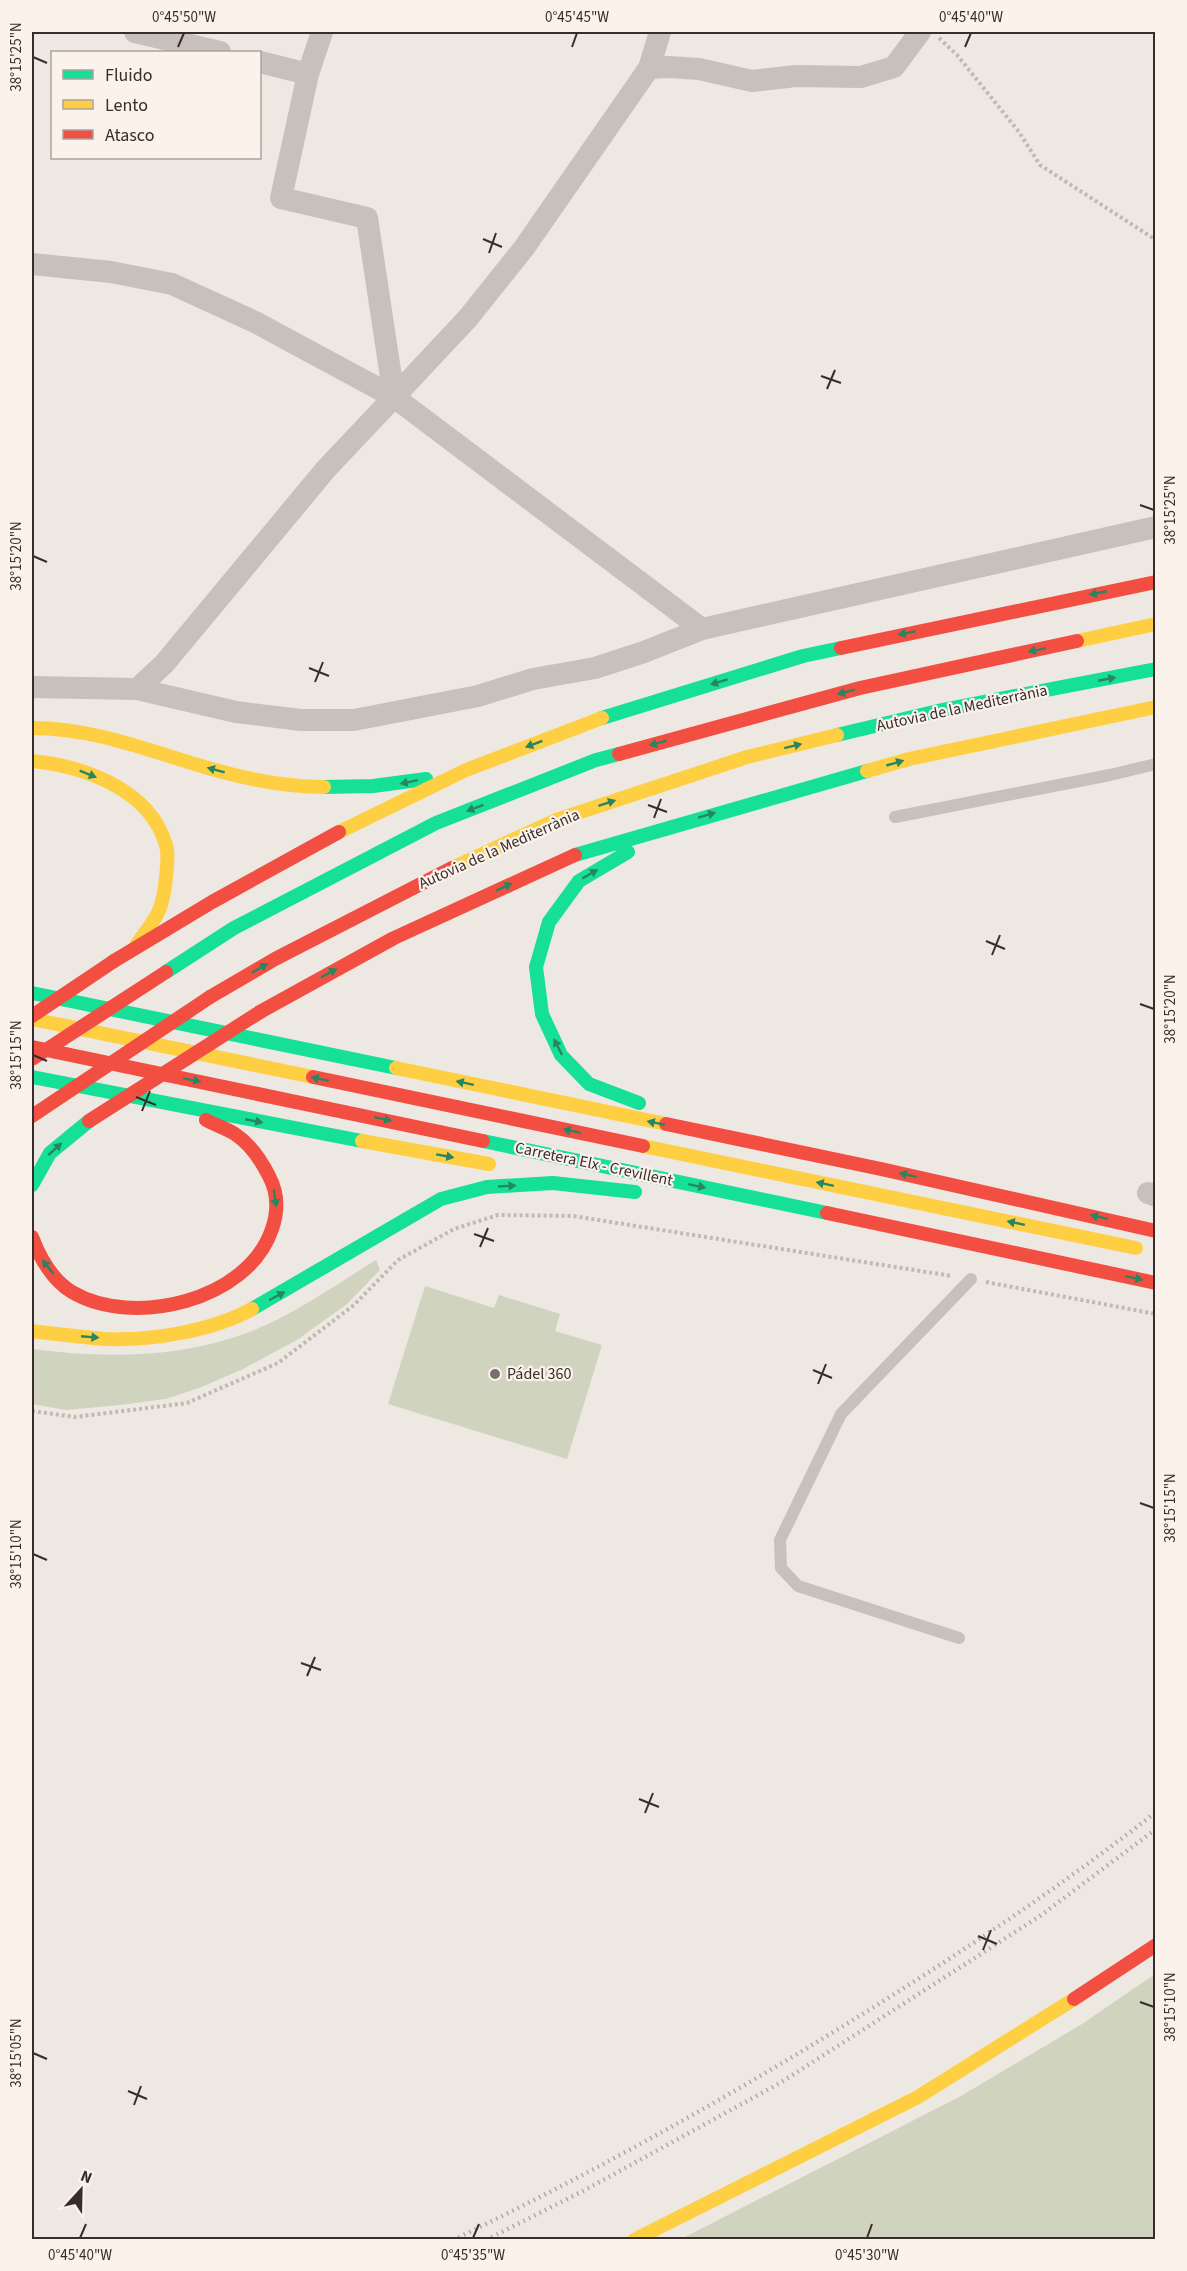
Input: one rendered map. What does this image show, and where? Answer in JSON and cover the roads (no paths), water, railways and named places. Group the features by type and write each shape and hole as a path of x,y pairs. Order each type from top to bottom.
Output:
{"main road":[{"path":"32,1017 114,961 212,902 340,831 466,770 598,719 802,656 1155,582"},
{"path":"32,1059 234,928 436,823 596,760 860,688 1155,624"},
{"name":"Autovia de la Mediterrània","path":"32,1116 210,997 275,959 451,868 556,820 747,757 942,710 1155,669"},
{"path":"32,1185 50,1153 89,1121 260,1012 394,938 579,854 676,824 909,759 1155,707"},
{"path":"32,728 82,732 139,746 216,771 279,784 346,789 399,784 466,770"},
{"path":"32,761 83,771 121,789 154,819 167,845 166,878 160,909 133,950"},
{"path":"676,824 579,881 549,921 536,967 542,1014 561,1055 589,1084 663,1112 881,1170"},
{"path":"32,993 881,1170 1155,1231"},
{"name":"Carretera Elx - Crevillent","path":"32,1017 1144,1250"},
{"name":"Carretera Elx - Crevillent","path":"32,1047 1155,1283"},
{"path":"32,1077 649,1193 553,1183 487,1187 441,1199 251,1310 183,1334 107,1339 32,1331"},
{"path":"32,1237 46,1267 72,1291 106,1304 144,1307 182,1302 214,1291 241,1273 262,1251 275,1226 278,1201 270,1174 255,1152 236,1135 207,1120 136,1098"},
{"path":"731,1207 1071,1265"},
{"path":"634,2240 918,2097 1046,2018 1155,1945"},
{"path":"652,2240 756,2191 946,2090 1100,1994 1155,1956"}],"street":[{"path":"135,32 216,51"},
{"path":"322,32 308,74 281,198 367,218 394,397"},
{"path":"137,689 164,664 326,469 468,318 524,248 649,68 660,32"},
{"path":"649,68 699,69 752,81 796,76 861,77 894,67 920,32"},
{"path":"261,62 308,74"},
{"path":"32,264 111,272 172,284 255,322 394,397 702,629"},
{"path":"32,687 137,689 236,712 301,720 354,720 478,696 533,679 596,668 702,629 1155,527"}],"lane":[{"path":"895,817 1155,764"},
{"path":"959,1638 798,1586 781,1568 780,1540 841,1414 970,1279"}],"railway":[{"path":"453,2240 609,2161 711,2105 811,2045 974,1943 1156,1812"},
{"path":"486,2240 585,2190 780,2083 1040,1916 1156,1829"}],"place":[{"name":"Pádel 360","path":"495,1374"}]}
